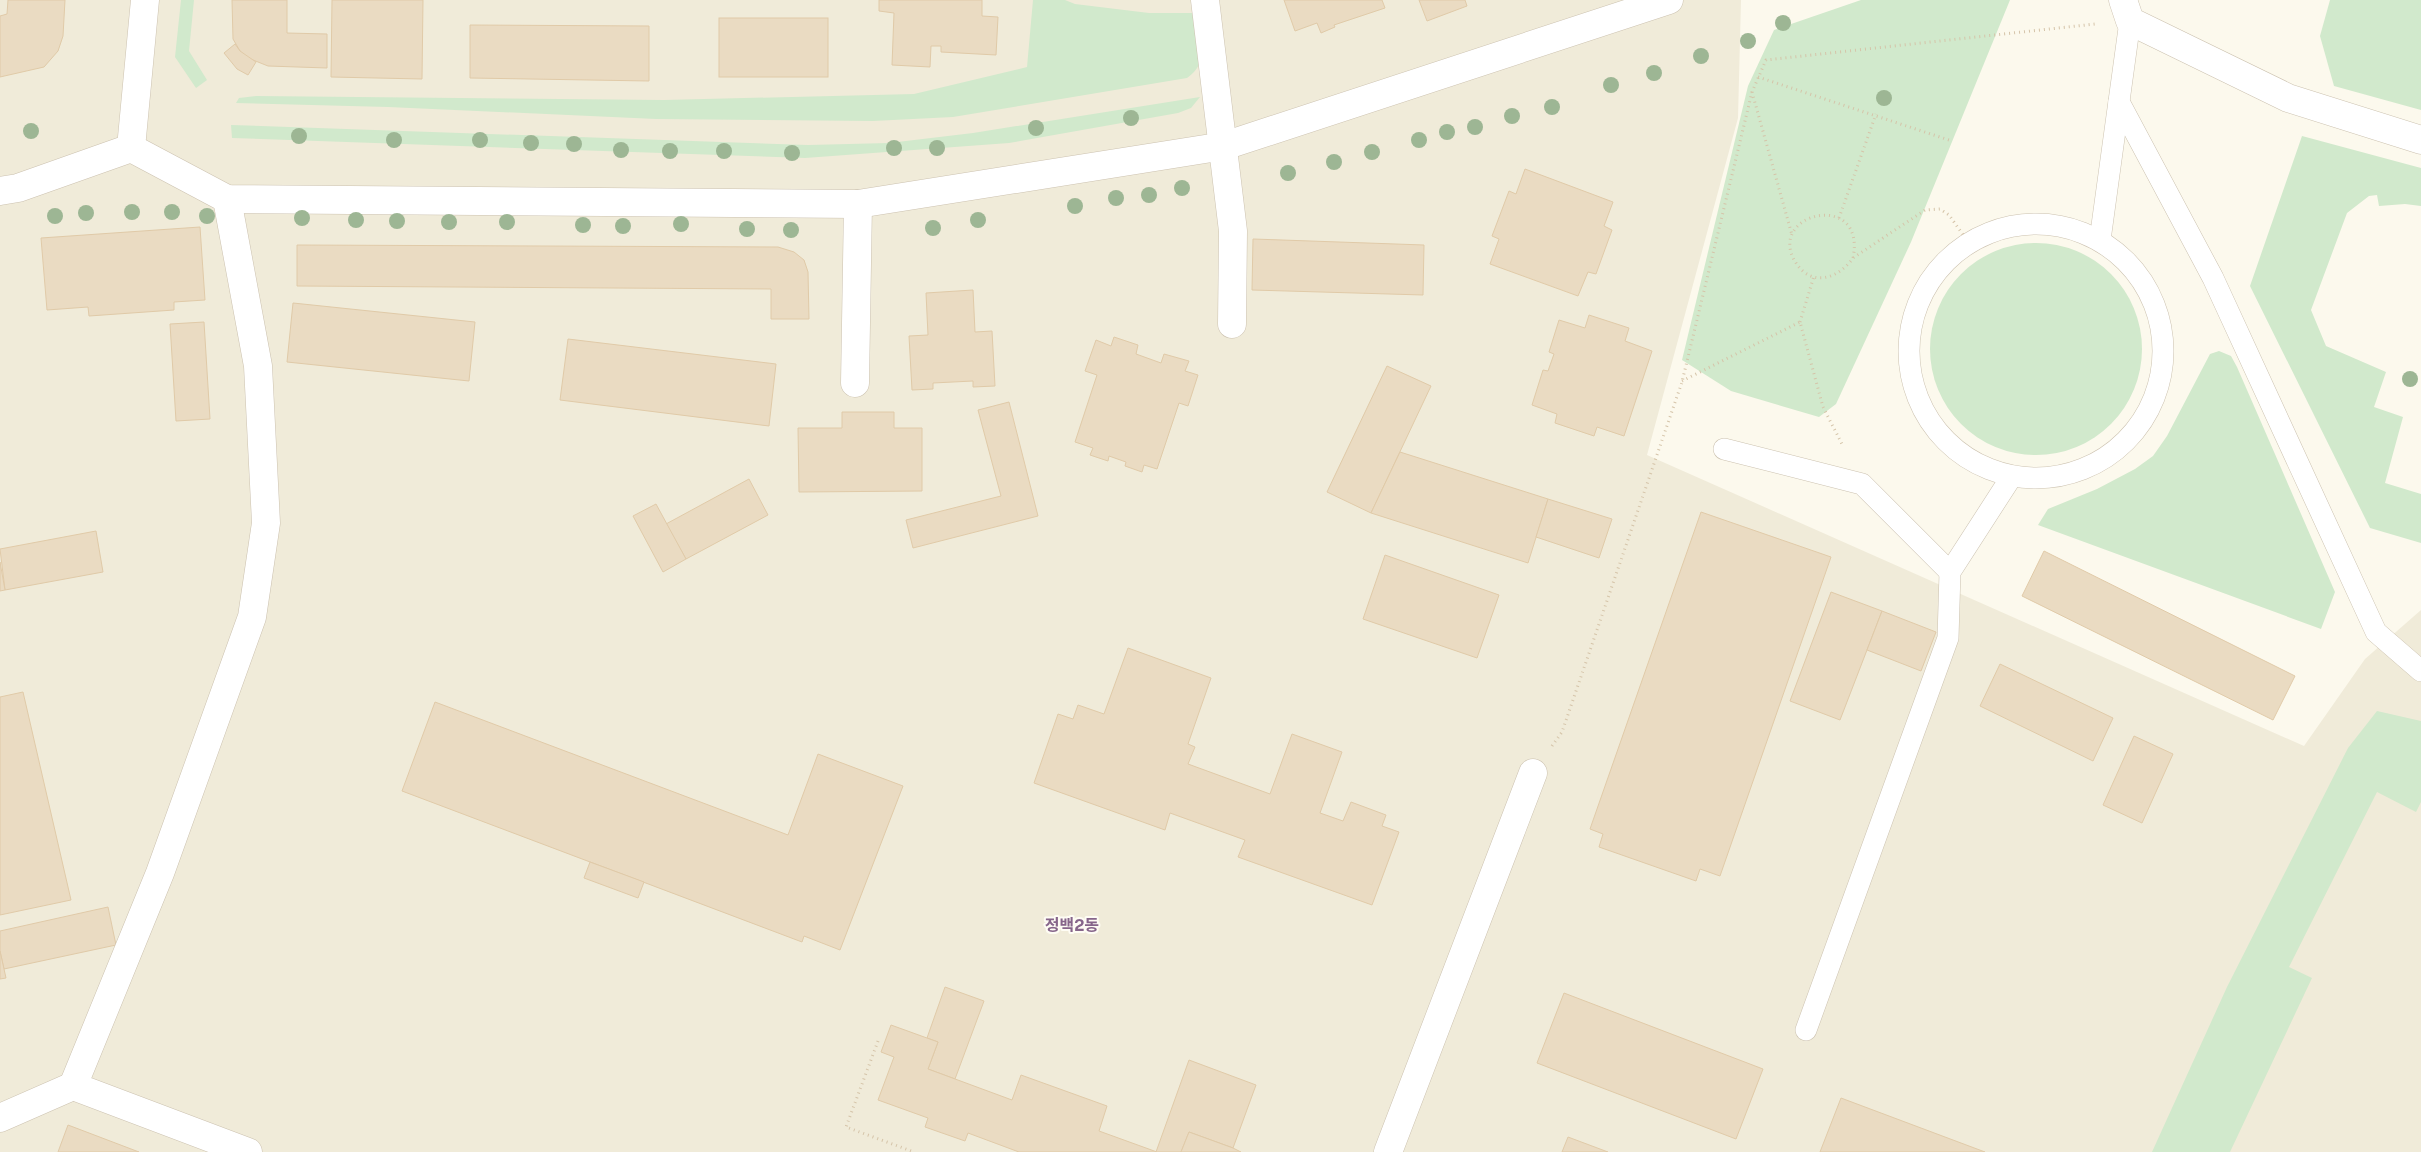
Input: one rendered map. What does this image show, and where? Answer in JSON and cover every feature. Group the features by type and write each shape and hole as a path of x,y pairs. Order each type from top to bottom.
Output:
{"street":[{"path":"131,148 145,0"},
{"path":"1205,0 1233,231 1232,324"},
{"path":"0,191 18,188 131,148 227,199 858,204 1224,146 1668,0"},
{"path":"2127,10 2288,98 2421,140"},
{"path":"0,1118 73,1086 160,873 252,617 266,523 258,366 227,199"},
{"path":"855,383 858,204"},
{"path":"1388,1152 1533,773"},
{"path":"73,1086 248,1152"}],"lane":[{"path":"2100,240 2119,102 2127,10"},
{"path":"2119,102 2213,278 2376,632 2421,671"},
{"path":"2030,223 2066,227 2100,240 2128,262 2150,291 2162,325 2164,361 2156,395 2139,426 2114,452 2083,470 2048,478 2012,476 1977,464 1946,442 1924,412 1911,377 1908,339 1917,303 1936,271 1962,246 1969,243 1995,230 2030,223"},
{"path":"1724,449 1862,484 1950,572"},
{"path":"1806,1030 1948,638 1950,572 2012,476"}],"path":[{"path":"1533,773 1562,732 1682,382 1752,92 1766,60 2127,10"},
{"path":"1758,77 1876,114 1952,141"},
{"path":"1752,92 1792,235 1791,252 1794,260 1806,273 1825,278 1837,275 1846,268 1853,258 1925,210 1940,209 1950,215 1969,243"},
{"path":"1838,218 1876,114"},
{"path":"1792,235 1797,227 1811,216 1830,215 1838,218 1853,235 1855,246 1853,258"},
{"path":"1814,276 1800,322 1823,408 1862,484"},
{"path":"1682,382 1800,322"},
{"path":"878,1041 846,1127 914,1152"}],"shaded area":[{"path":"0,0 1741,0 1738,118 1647,455 2304,746 2365,659 2421,610 2421,1152 0,1152"}],"green space":[{"path":"181,0 194,0 189,51 207,80 196,88 175,57"},
{"path":"1033,0 1065,0 1075,4 1149,13 1193,13 1202,48 1199,64 1195,71 1187,78 953,117 873,121 656,119 388,107 236,103 239,98 256,96 664,100 914,94 1027,67"},
{"path":"1861,0 2010,0 1911,242 1836,404 1819,417 1731,391 1682,360 1748,86 1774,30"},
{"path":"2330,0 2421,0 2421,110 2334,86 2320,36"},
{"path":"1200,97 1191,108 1178,113 1009,143 805,158 232,138 231,125 808,145 889,143 973,133"},
{"path":"2302,136 2421,168 2421,206 2405,204 2379,206 2377,195 2369,196 2347,213 2311,310 2326,346 2386,372 2374,407 2403,417 2385,483 2421,494 2421,543 2370,528 2250,286"},
{"path":"2036,243 2057,245 2076,251 2095,261 2111,274 2124,290 2134,309 2140,328 2142,349 2140,370 2134,389 2124,408 2111,424 2095,437 2076,447 2057,453 2036,455 2015,453 1996,447 1977,437 1961,424 1948,408 1938,389 1932,370 1930,349 1932,328 1938,309 1948,290 1961,274 1977,261 1996,251 2015,245"},
{"path":"2219,351 2231,356 2237,367 2335,592 2321,629 2038,525 2048,509 2097,489 2135,469 2153,456 2167,436 2210,354"},
{"path":"2377,711 2421,721 2421,802 2416,812 2377,792 2289,967 2312,978 2230,1152 2152,1152 2227,987 2348,748"}],"building":[{"path":"8,0 65,0 63,36 58,51 44,67 0,77 0,16 7,14"},
{"path":"232,0 287,0 287,33 327,34 327,68 268,66 248,58 240,51 233,39"},
{"path":"332,0 423,0 422,79 331,77"},
{"path":"879,0 982,0 982,16 998,17 996,55 941,52 941,46 931,46 930,67 892,65 894,13 879,11"},
{"path":"1284,0 1382,0 1385,8 1334,25 1335,27 1321,33 1317,23 1295,31"},
{"path":"1419,0 1465,0 1467,6 1427,21"},
{"path":"719,18 828,18 828,77 719,77"},
{"path":"470,25 649,26 649,81 470,78"},
{"path":"235,44 240,51 256,62 248,75 237,69 224,53"},
{"path":"1525,169 1613,202 1604,226 1612,230 1596,274 1588,272 1578,296 1490,264 1499,239 1492,236 1509,191 1516,194"},
{"path":"200,227 205,300 174,302 174,310 89,316 88,307 47,310 41,238"},
{"path":"1253,239 1424,245 1423,295 1252,290"},
{"path":"297,245 778,247 794,252 804,260 808,272 809,319 771,319 771,289 297,286"},
{"path":"973,290 975,332 992,331 995,386 973,387 973,381 933,383 933,389 912,390 909,336 928,335 926,293"},
{"path":"293,303 475,322 469,381 287,362"},
{"path":"1589,315 1629,328 1625,341 1652,351 1624,436 1597,427 1594,436 1555,423 1557,414 1532,405 1543,370 1548,371 1554,354 1549,352 1559,320 1585,328"},
{"path":"204,322 210,419 176,421 170,324"},
{"path":"1114,337 1138,345 1136,354 1161,363 1164,354 1189,361 1185,371 1198,375 1188,406 1179,403 1157,469 1144,465 1142,472 1125,466 1126,462 1109,456 1108,461 1090,455 1093,448 1075,442 1097,375 1085,371 1096,340 1111,346"},
{"path":"568,339 776,364 769,426 560,400"},
{"path":"1387,366 1431,386 1371,513 1327,492"},
{"path":"1009,402 1038,516 913,548 906,520 1001,496 978,410"},
{"path":"842,412 894,412 894,428 922,428 922,491 799,492 798,428 842,428"},
{"path":"1400,452 1548,499 1528,563 1371,513"},
{"path":"749,479 768,515 686,559 666,524"},
{"path":"1548,499 1612,519 1599,558 1536,537"},
{"path":"656,504 686,559 663,572 633,516"},
{"path":"1701,512 1831,557 1720,876 1700,869 1696,881 1599,847 1603,834 1590,829"},
{"path":"96,531 103,572 5,590 0,549"},
{"path":"2044,551 2295,676 2273,720 2022,596"},
{"path":"1385,555 1499,595 1477,658 1363,619"},
{"path":"0,562 5,590 0,591"},
{"path":"1831,592 1882,611 1840,720 1790,701"},
{"path":"1882,611 1936,632 1921,671 1867,650"},
{"path":"1128,648 1211,678 1188,744 1195,747 1188,764 1270,794 1292,734 1342,752 1320,813 1343,821 1351,802 1386,815 1382,826 1399,832 1372,905 1238,857 1245,840 1170,813 1165,830 1034,783 1058,714 1073,719 1078,705 1104,714"},
{"path":"2000,664 2113,718 2093,761 1980,706"},
{"path":"23,692 71,900 0,915 0,697"},
{"path":"435,702 788,835 818,754 903,786 840,950 804,936 802,942 402,791"},
{"path":"2134,736 2173,754 2142,823 2103,805"},
{"path":"590,862 644,882 638,898 584,878"},
{"path":"108,907 116,945 4,969 0,951 0,931"},
{"path":"0,951 6,978 0,979"},
{"path":"945,987 984,1001 955,1079 928,1069 938,1042 927,1038"},
{"path":"1564,993 1763,1069 1736,1139 1537,1063"},
{"path":"891,1025 938,1042 928,1069 1012,1100 1021,1075 1107,1106 1099,1131 1157,1152 1019,1152 968,1133 965,1141 925,1127 928,1118 878,1100 894,1057 881,1052"},
{"path":"1189,1060 1256,1085 1233,1148 1189,1132 1181,1152 1156,1152"},
{"path":"1841,1098 1985,1152 1820,1152"},
{"path":"68,1125 139,1152 58,1152"},
{"path":"1189,1132 1233,1148 1241,1152 1181,1152"},
{"path":"1568,1137 1608,1152 1562,1152"}],"district":[{"name":"정백2동","path":"1072,925"}]}
